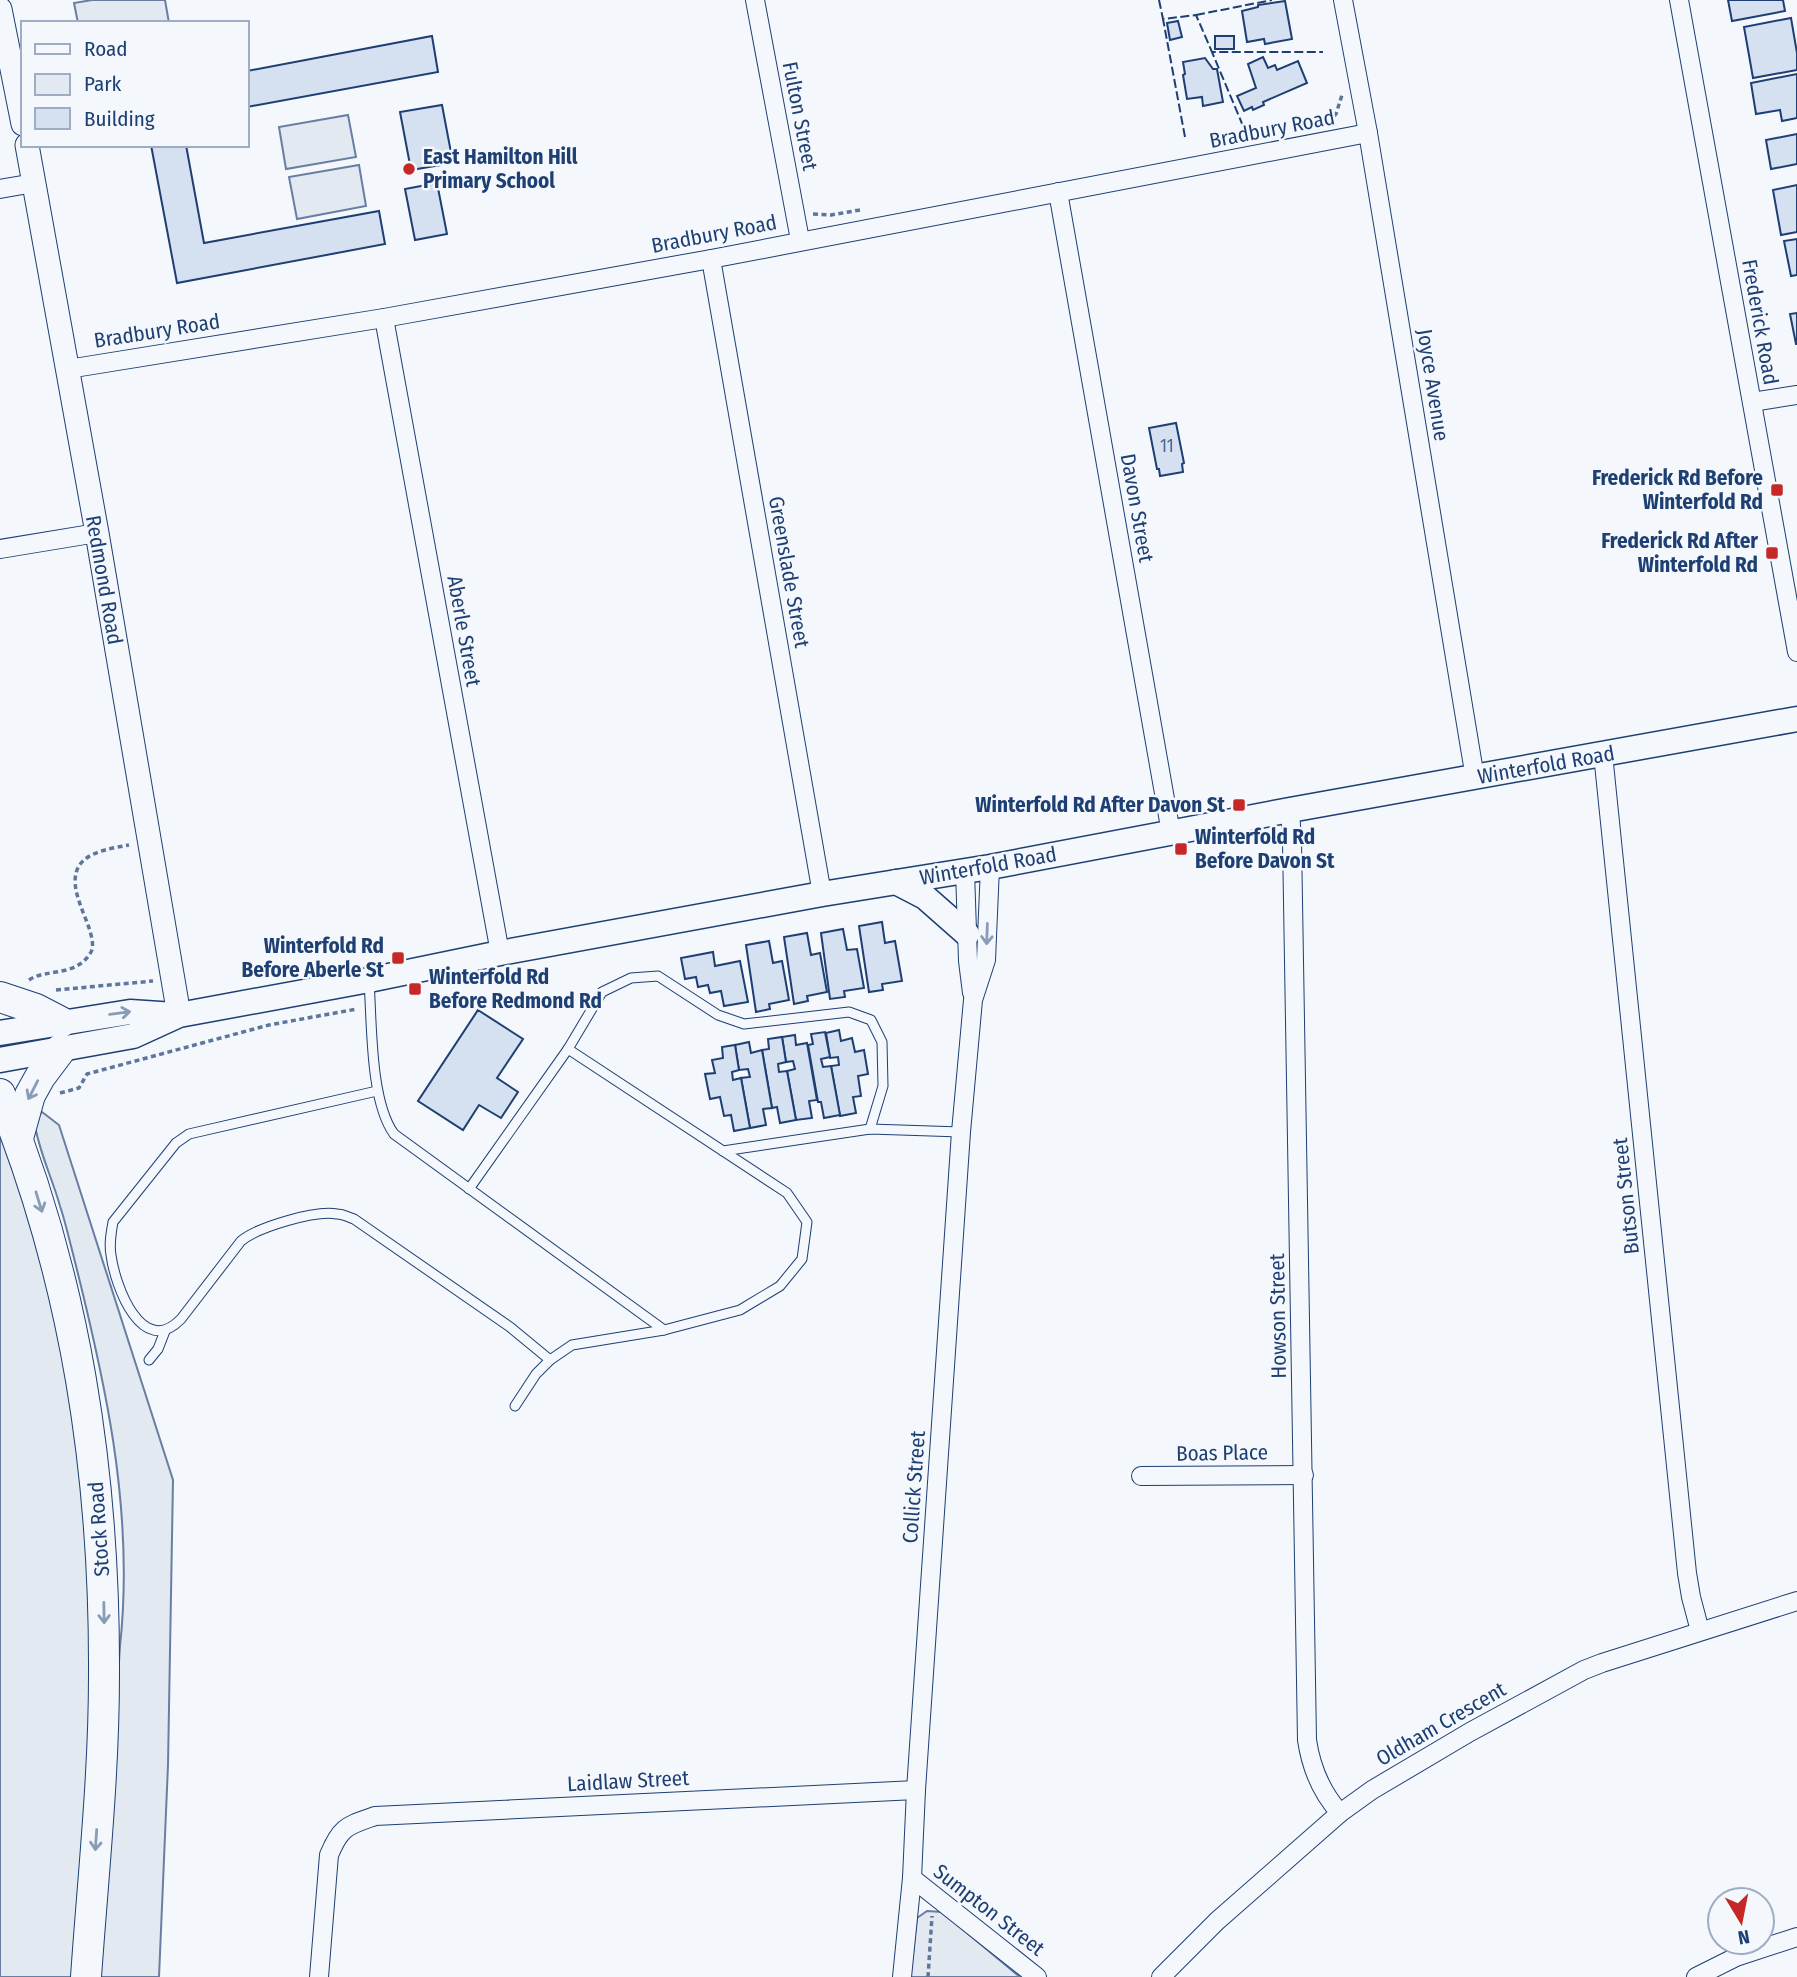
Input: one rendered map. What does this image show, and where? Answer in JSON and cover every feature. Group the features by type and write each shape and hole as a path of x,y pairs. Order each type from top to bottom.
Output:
{"highway":[{"path":"14,993 36,1009 61,1035 30,1095 18,1138"},
{"name":"Stock Road","path":"0,1094 46,1222 73,1335 94,1464 100,1520 104,1690 86,1977"}],"main road":[{"name":"Winterfold Road","path":"0,1033 133,1036 179,1015 500,953 822,894 990,867 1797,719"},
{"path":"896,882 925,897 967,934"},
{"name":"Winterfold Road","path":"0,1060 61,1035"}],"street":[{"name":"Fulton Street","path":"755,0 800,240"},
{"name":"Joyce Avenue","path":"1343,0 1368,133 1475,778"},
{"name":"Frederick Road","path":"1679,0 1797,652"},
{"path":"0,9 21,114"},
{"name":"Bradbury Road","path":"68,369 384,317 711,258 1368,133"},
{"name":"Redmond Road","path":"27,147 97,533 179,1015"},
{"path":"0,189 34,183"},
{"name":"Davon Street","path":"1058,192 1171,832"},
{"name":"Greenslade Street","path":"711,258 822,894"},
{"name":"Aberle Street","path":"384,317 500,953"},
{"path":"1752,402 1797,395"},
{"path":"0,549 97,533"},
{"name":"Butson Street","path":"1603,754 1687,1573 1690,1597 1700,1631"},
{"name":"Howson Street","path":"1290,810 1293,841 1307,1740 1310,1762 1321,1787 1339,1813"},
{"name":"Collick Street","path":"973,1000 986,960 990,867"},
{"name":"Collick Street","path":"902,1977 912,1878 961,1132 973,1000 968,961 965,871"},
{"name":"Boas Place","path":"1141,1476 1304,1475"},
{"name":"Oldham Crescent","path":"1161,1977 1217,1921 1339,1813 1469,1731 1584,1670 1700,1631 1796,1604"},
{"name":"Laidlaw Street","path":"319,1977 328,1855 344,1827 375,1816 916,1790"},
{"name":"Sumpton Street","path":"912,1878 1037,1977"},
{"path":"1696,1977 1735,1957 1797,1937"}],"lane":[{"path":"469,1189 568,1049 602,992 631,978 658,976 718,1015 744,1024 849,1012 871,1020 882,1042 883,1086 870,1129"},
{"path":"369,980 377,1091 386,1123 394,1134 664,1330"},
{"path":"515,1406 536,1374 550,1360 572,1345 664,1330 740,1310 780,1286 802,1259 807,1222 787,1193 568,1049"},
{"path":"377,1091 189,1134 176,1143 113,1222 111,1255 123,1298 130,1311 145,1326 155,1331 173,1327 241,1241 250,1234 323,1213 339,1213 354,1219 499,1319 550,1360"},
{"path":"723,1151 870,1129 961,1132"},
{"path":"149,1360 158,1349 164,1331"}],"path":[{"path":"1319,126 1336,114 1343,89"},
{"path":"807,211 815,215 831,215 866,208"},
{"path":"14,993 33,977 74,967 92,950 89,926 76,893 76,874 82,861 94,852 104,849 148,842"},
{"path":"55,990 155,981"},
{"path":"58,1094 79,1088 87,1074 268,1025 371,1007"},
{"path":"928,1977 934,1895"}],"green space":[{"path":"92,0 165,0 169,21 78,21 74,3"},
{"path":"348,115 356,157 286,169 279,127"},
{"path":"359,165 366,206 297,219 289,177"},
{"path":"42,1112 59,1125 173,1480 168,1765 159,1977 99,1977 124,1595 120,1493 105,1392 94,1342 67,1228 36,1131 34,1120"},
{"path":"0,1128 10,1152 65,1349 87,1507 92,1721 73,1977 0,1977"},
{"path":"927,1911 942,1912 1020,1977 910,1977 917,1918"}],"building":[{"path":"1728,0 1783,0 1785,11 1732,21"},
{"path":"1285,1 1292,39 1265,44 1264,39 1247,42 1242,11 1258,5"},
{"path":"1791,18 1797,70 1753,78 1744,27"},
{"path":"1178,21 1182,37 1170,40 1167,23"},
{"path":"432,36 438,72 248,107 248,71"},
{"path":"1215,36 1234,36 1234,49 1215,49"},
{"path":"1263,57 1268,68 1275,65 1277,70 1298,61 1307,83 1263,102 1264,105 1253,110 1252,107 1244,111 1237,96 1256,88 1248,64"},
{"path":"1205,58 1213,69 1217,69 1223,102 1203,106 1202,97 1187,99 1183,62"},
{"path":"1797,74 1797,118 1782,121 1780,110 1756,114 1751,83"},
{"path":"442,105 453,163 411,170 400,112"},
{"path":"1797,134 1797,164 1771,169 1766,140"},
{"path":"151,147 186,147 204,243 379,211 385,244 177,283"},
{"path":"437,183 447,234 415,240 405,189"},
{"path":"1797,185 1797,232 1781,235 1773,190"},
{"path":"1797,239 1797,275 1791,276 1784,241"},
{"path":"1797,313 1797,344 1796,344 1790,314"},
{"path":"1176,423 1184,463 1183,472 1160,476 1149,428"},
{"path":"882,922 885,943 895,941 902,981 882,984 883,990 869,992 859,926"},
{"path":"843,929 847,950 857,949 864,988 844,991 845,997 830,999 821,933"},
{"path":"807,933 811,955 820,953 827,992 807,996 808,1001 794,1004 784,937"},
{"path":"769,941 773,963 782,961 789,1000 769,1004 770,1009 756,1012 746,945"},
{"path":"713,952 715,966 740,961 748,1002 724,1006 721,991 710,993 708,985 698,987 696,977 685,979 681,958"},
{"path":"478,1010 523,1039 497,1078 518,1092 501,1118 479,1105 463,1130 418,1101"},
{"path":"839,1030 841,1041 852,1038 855,1052 864,1050 868,1074 858,1076 861,1096 853,1097 856,1113 840,1116 831,1066 839,1065 838,1057 830,1058 826,1033"},
{"path":"825,1032 830,1057 821,1059 823,1067 831,1066 840,1115 824,1118 821,1102 818,1102 808,1045 813,1044 811,1034"},
{"path":"795,1035 796,1045 807,1043 817,1100 809,1101 812,1118 796,1120 787,1071 795,1069 793,1061 786,1062 782,1037"},
{"path":"782,1037 786,1062 778,1064 779,1072 787,1071 796,1120 780,1123 777,1107 772,1108 762,1050 769,1049 768,1039"},
{"path":"749,1042 751,1053 762,1050 772,1108 763,1109 766,1125 750,1128 741,1078 750,1077 748,1069 739,1070 735,1045"},
{"path":"735,1045 739,1070 732,1072 733,1080 741,1078 750,1128 734,1131 731,1115 724,1116 720,1097 710,1099 705,1074 715,1073 712,1060 723,1058 722,1047"}],"fence":[{"path":"1159,0 1163,19"},
{"path":"1196,15 1272,0"},
{"path":"1185,137 1163,19 1196,15 1212,52"},
{"path":"1243,126 1212,52 1323,52"}],"place":[{"name":"East Hamilton Hill Primary School","path":"409,169"},
{"name":"Frederick Rd Before Winterfold Rd","path":"1777,490"},
{"name":"Frederick Rd After Winterfold Rd","path":"1772,553"},
{"name":"Winterfold Rd After Davon St","path":"1239,805"},
{"name":"Winterfold Rd Before Davon St","path":"1181,849"},
{"name":"Winterfold Rd Before Aberle St","path":"398,958"},
{"name":"Winterfold Rd Before Redmond Rd","path":"415,989"}]}
